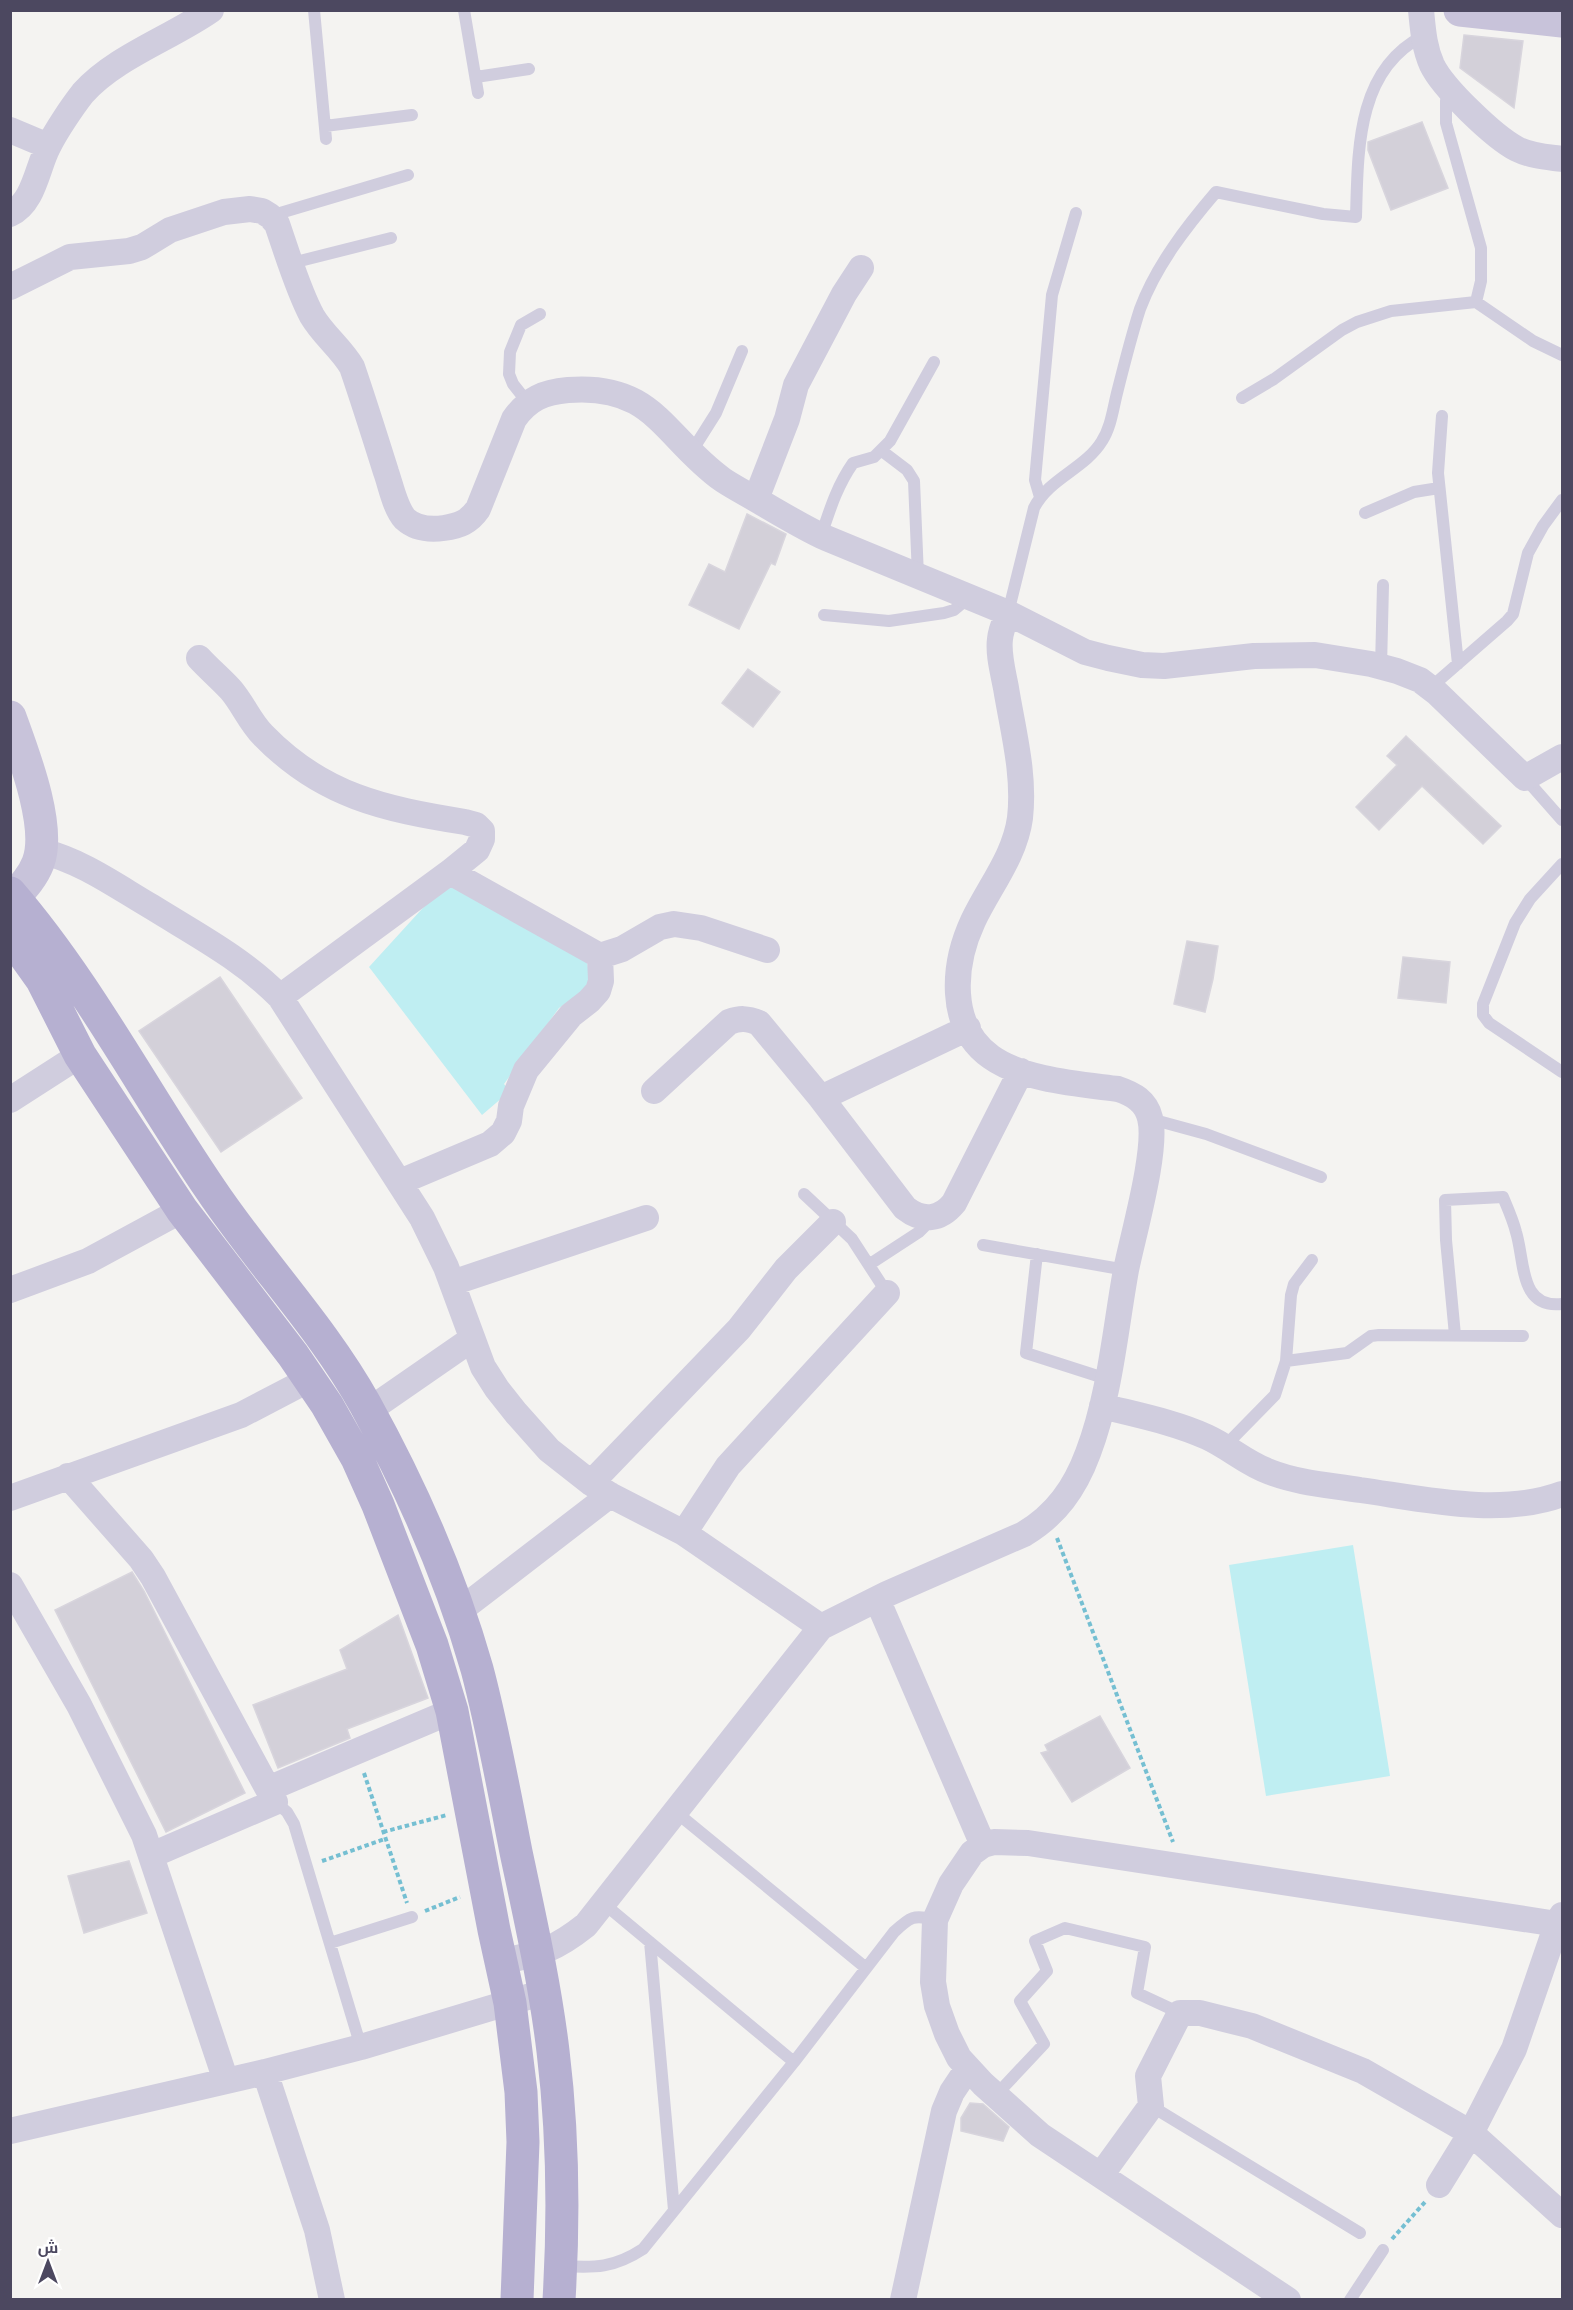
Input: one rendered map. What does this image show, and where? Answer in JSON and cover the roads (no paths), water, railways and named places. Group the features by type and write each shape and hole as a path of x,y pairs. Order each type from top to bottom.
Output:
{"main road":[{"path":"1460,10 1563,21"},
{"path":"10,717 43,830 41,851 32,876 12,895 56,949 212,1192 325,1340 387,1444 428,1533 458,1612 485,1702 544,1992 558,2097 562,2158 559,2300"},
{"path":"15,952 42,980 80,1055 182,1210 310,1379 357,1458 378,1505 432,1644 452,1711 510,2003 523,2142 517,2300"}],"street":[{"path":"10,214 26,201 48,146 82,94 126,59 180,31 211,10"},
{"path":"1421,10 1424,44 1433,67 1457,96 1498,136 1519,150 1544,157 1563,159"},
{"path":"10,130 48,146"},
{"path":"10,287 70,257 129,251 142,247 170,230 224,212 250,209 270,216 276,224 311,314 321,330 352,367 393,493 404,518 413,524 425,529 437,529 455,526 473,516 514,419 534,398 549,392 584,389 617,392 629,397 658,418 724,481 821,536 1008,613 1085,652 1142,665 1315,655 1382,667 1420,680 1525,778 1563,757"},
{"path":"756,499 784,427 796,385 844,294 861,268"},
{"path":"502,1961 554,1948 586,1925 677,1813 821,1627 877,1599 1024,1534 1049,1517 1065,1496 1087,1455 1102,1406 1126,1270 1149,1160 1152,1140 1151,1119 1146,1106 1132,1094 1021,1071 991,1057 975,1042 959,1006 957,986 965,938 1001,872 1015,841 1020,819 1020,770 999,640 1008,613"},
{"path":"199,658 232,691 264,736 299,768 312,776 336,789 388,808 476,825 482,831 482,839 477,849 450,872 280,997"},
{"path":"41,851 89,869 220,949 258,974 280,997 400,1182 436,1245 483,1367 516,1413 549,1450 601,1489 684,1533 821,1627"},
{"path":"450,872 600,956 622,949 660,927 674,924 701,928 767,950"},
{"path":"400,1182 490,1144 503,1133 526,1070 571,1015 598,991 601,981 600,956"},
{"path":"654,1090 729,1022 749,1019 759,1023 821,1098 905,1208 914,1215 926,1218 937,1217 954,1203 1021,1071"},
{"path":"821,1098 968,1028"},
{"path":"10,1100 80,1055"},
{"path":"10,1290 88,1261 182,1210"},
{"path":"452,1283 646,1218"},
{"path":"458,1612 601,1489 739,1329 786,1269 833,1222"},
{"path":"684,1533 728,1466 886,1293"},
{"path":"368,1411 472,1339"},
{"path":"10,1498 241,1414 310,1379"},
{"path":"1102,1406 1189,1430 1279,1475 1317,1484 1400,1496 1494,1504 1544,1501 1563,1494"},
{"path":"68,1476 141,1559 153,1577 272,1796"},
{"path":"10,1585 79,1705 152,1855 226,2081"},
{"path":"877,1599 983,1845"},
{"path":"152,1855 357,1751 452,1711"},
{"path":"1288,2300 1040,2135 959,2058 937,2006 933,1982 935,1920 944,1898 964,1863 983,1845 994,1842 1028,1843 1183,1868 1560,1920 1514,2049 1471,2133 1439,2185"},
{"path":"10,2131 265,2072 362,2047 544,1992"},
{"path":"1101,2175 1151,2106 1148,2076 1180,2013 1200,2013 1252,2026 1364,2071 1471,2133 1563,2215"},
{"path":"903,2300 944,2112 952,2092 968,2068"},
{"path":"265,2072 317,2230 332,2300"}],"lane":[{"path":"314,10 326,132 412,115"},
{"path":"465,10 478,93"},
{"path":"1008,613 1029,522 1040,497 1101,443 1110,423 1133,329 1144,298 1178,239 1216,192 1323,214 1356,217 1358,155 1362,124 1371,93 1396,54 1423,36"},
{"path":"476,77 529,69"},
{"path":"1457,96 1446,101 1446,123 1481,248 1482,264 1476,302"},
{"path":"270,216 408,175"},
{"path":"1040,497 1035,480 1052,295 1076,213"},
{"path":"292,263 391,238"},
{"path":"1242,398 1274,379 1341,330 1391,311 1476,302 1533,340 1563,355"},
{"path":"528,403 513,384 509,374 510,352 521,325 540,314"},
{"path":"692,452 716,413 741,351"},
{"path":"821,536 835,492 854,462 874,457 890,441 934,362"},
{"path":"1442,416 1438,473 1458,664"},
{"path":"882,451 908,470 914,481 918,576"},
{"path":"1365,513 1414,492 1439,488"},
{"path":"1430,688 1513,614 1528,553 1543,526 1563,500"},
{"path":"1382,667 1383,585"},
{"path":"824,615 899,620 954,610 960,605 965,595"},
{"path":"1525,778 1563,820"},
{"path":"1563,864 1530,899 1518,917 1483,1004 1483,1015 1489,1023 1563,1072"},
{"path":"1151,1119 1206,1134 1321,1177"},
{"path":"804,1194 852,1239 870,1264 886,1293"},
{"path":"1455,1335 1446,1240 1445,1200 1503,1197 1517,1234 1526,1280 1532,1293 1540,1301 1551,1305 1563,1304"},
{"path":"870,1264 919,1232 924,1227 926,1218"},
{"path":"983,1245 1126,1270"},
{"path":"1037,1254 1026,1353 1107,1379"},
{"path":"1225,1446 1275,1395 1286,1361 1291,1295 1294,1284 1312,1260"},
{"path":"1286,1361 1347,1353 1371,1336 1379,1335 1523,1336"},
{"path":"272,1796 287,1812 294,1824 362,2047"},
{"path":"677,1813 866,1968"},
{"path":"603,1903 794,2062"},
{"path":"561,2266 613,2265 643,2249 794,2062 894,1932 906,1921 916,1916 935,1920"},
{"path":"330,1943 412,1917"},
{"path":"996,2095 1044,2044 1020,2001 1047,1971 1035,1941 1065,1928 1145,1947 1137,1993 1180,2013"},
{"path":"650,1942 674,2210"},
{"path":"1151,2106 1360,2234"},
{"path":"1350,2300 1383,2250"}]}
